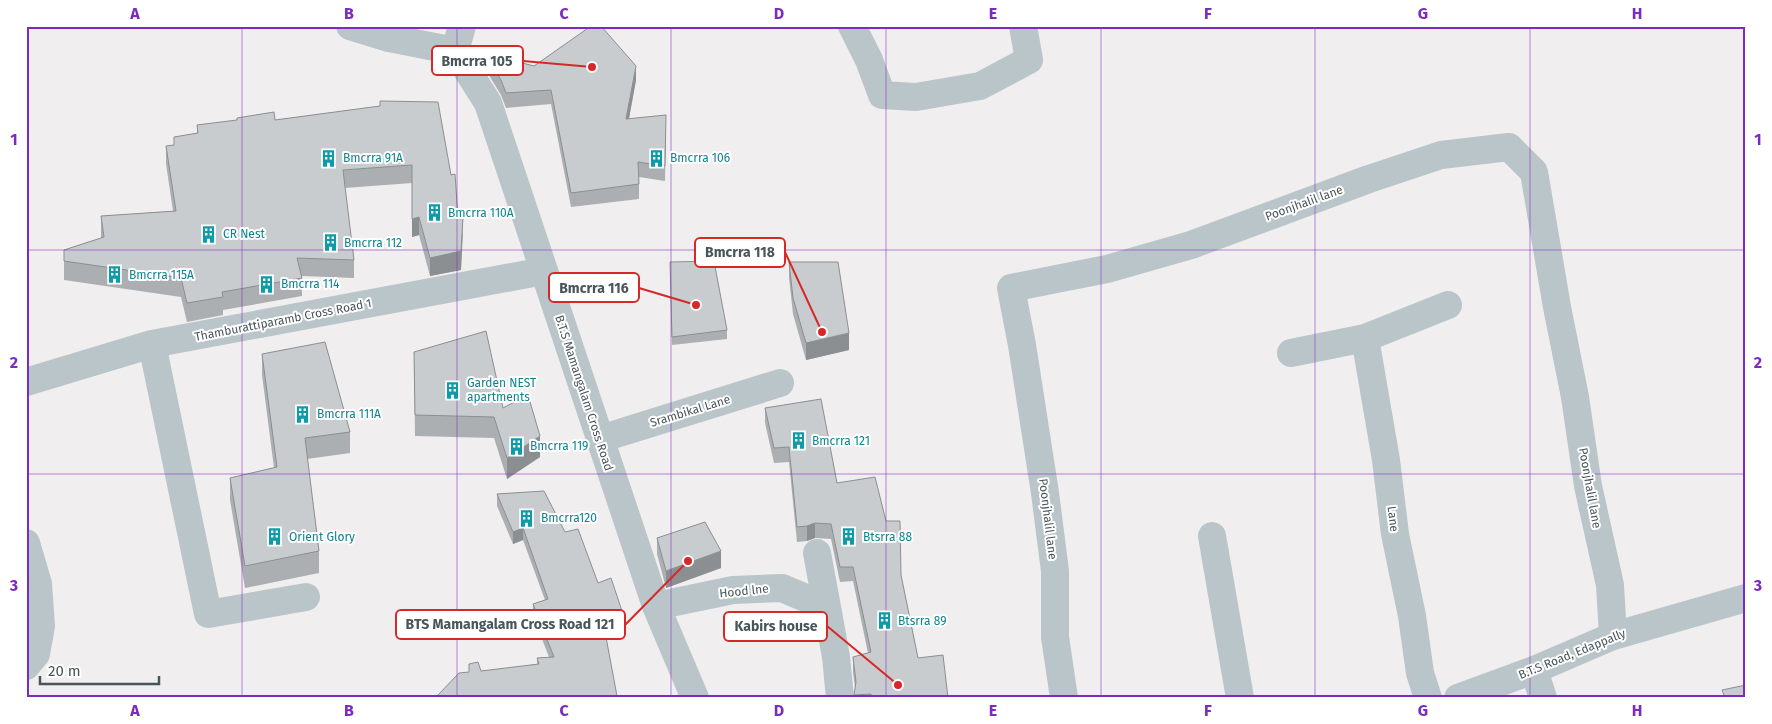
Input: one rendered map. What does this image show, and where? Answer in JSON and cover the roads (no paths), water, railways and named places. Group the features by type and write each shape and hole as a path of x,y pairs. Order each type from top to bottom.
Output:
{"street":[{"name":"B.T.S Mamangalam Cross Road","path":"350,26 388,38 459,39 488,103 656,606 695,698"},
{"path":"852,26 869,60 882,94 916,98 980,86 1029,60 1023,26"},
{"name":"Poonjhalil lane","path":"1064,698 1055,637 1054,571 1045,493 1022,345 1010,288 1107,269 1191,245 1369,179 1441,155 1510,147 1534,172 1557,307 1576,397 1588,486 1610,585 1613,636"},
{"name":"Thamburattiparamb Cross Road 1","path":"26,382 152,344 544,271"},
{"path":"1291,353 1366,338 1448,305"},
{"name":"Lane","path":"1366,338 1386,460 1395,534 1412,616 1420,673 1428,698"},
{"path":"152,344 208,614 306,597"},
{"name":"Srambikal Lane","path":"600,439 780,383"},
{"path":"1212,536 1240,698"},
{"path":"26,543 38,584 42,626 36,654 26,666"},
{"path":"817,553 836,657 840,698"},
{"name":"Hood lne","path":"656,606 733,590 782,588 827,607"},
{"name":"B.T.S Road, Edappally","path":"1458,698 1534,670 1613,636 1746,598"},
{"path":"1534,670 1544,698"}],"place":[{"name":"Bmcrra 105","path":"592,67"},
{"name":"Bmcrra 91A","path":"329,158"},
{"name":"Bmcrra 106","path":"656,158"},
{"name":"Bmcrra 110A","path":"434,213"},
{"name":"CR Nest","path":"209,234"},
{"name":"Bmcrra 112","path":"330,243"},
{"name":"Bmcrra 115A","path":"115,275"},
{"name":"Bmcrra 114","path":"267,284"},
{"name":"Bmcrra 116","path":"696,305"},
{"name":"Bmcrra 118","path":"822,332"},
{"name":"Garden NEST apartments","path":"453,390"},
{"name":"Bmcrra 111A","path":"303,414"},
{"name":"Bmcrra 121","path":"798,441"},
{"name":"Bmcrra 119","path":"516,446"},
{"name":"Bmcrra120","path":"527,518"},
{"name":"Orient Glory","path":"275,537"},
{"name":"Btsrra 88","path":"849,537"},
{"name":"BTS Mamangalam Cross Road 121","path":"688,561"},
{"name":"Btsrra 89","path":"884,621"},
{"name":"Kabirs house","path":"898,685"}]}
